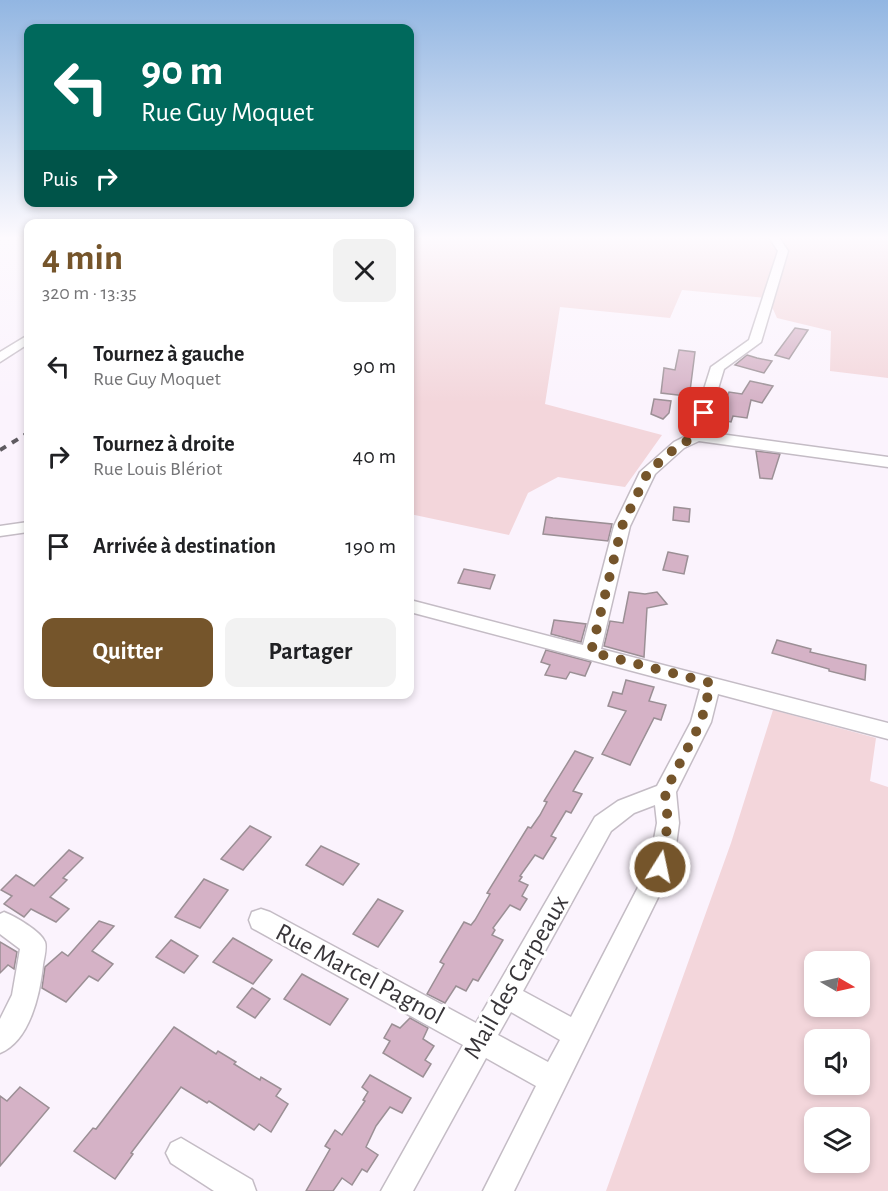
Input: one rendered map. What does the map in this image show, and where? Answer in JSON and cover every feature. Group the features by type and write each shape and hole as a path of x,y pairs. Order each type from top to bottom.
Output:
{"street":[{"path":"697,436 718,367 755,342 769,292"},
{"path":"0,358 24,342"},
{"path":"591,652 622,526 648,472 679,445 697,436 748,441 816,454 888,462"},
{"path":"0,531 24,528"},
{"path":"414,607 888,731"},
{"path":"498,1191 660,867 668,823 665,792 701,722 711,683"},
{"name":"Mail des Carpeaux","path":"396,1191 480,1038 603,824 626,807 665,792"},
{"name":"Rue Marcel Pagnol","path":"261,920 554,1080"},
{"path":"0,1040 10,1030 27,993 33,944 4,923"},
{"path":"506,995 577,1035"},
{"path":"181,1153 241,1191"}],"shaded area":[{"path":"414,292 681,292 670,318 560,307 545,404 662,435 625,487 558,477 528,493 509,535 414,515"},
{"path":"699,292 888,292 888,378 830,371 831,331 777,318 768,298"},
{"path":"773,710 876,738 870,781 888,787 888,1191 606,1191 731,843"}],"building":[{"path":"795,328 808,330 789,359 775,355"},
{"path":"679,350 695,352 690,391 687,391 686,396 661,393 664,368 675,370"},
{"path":"747,355 772,361 764,373 735,365"},
{"path":"750,381 773,386 762,403 751,400 747,418 733,416 731,422 715,419 721,402 725,403 729,392 742,394"},
{"path":"654,399 671,401 669,413 663,419 651,414"},
{"path":"756,451 780,454 772,479 760,478"},
{"path":"674,507 690,509 689,522 673,520"},
{"path":"546,517 612,524 608,541 543,534"},
{"path":"668,552 688,556 684,574 663,570"},
{"path":"464,569 495,575 490,589 458,583"},
{"path":"629,592 645,594 657,592 667,604 647,608 644,657 604,646 610,621 623,623"},
{"path":"554,620 586,624 581,642 551,634"},
{"path":"777,640 811,649 810,652 866,665 865,680 772,653"},
{"path":"546,650 591,662 585,676 570,672 566,679 545,675 550,665 541,662"},
{"path":"626,680 654,687 649,701 666,705 661,720 654,718 630,765 602,754 626,711 608,706 613,692 622,694"},
{"path":"575,751 593,758 573,791 582,794 571,813 566,811 551,836 556,838 543,859 535,855 520,876 522,877 519,881 528,885 522,896 527,899 520,910 510,905 493,928 495,930 492,935 503,940 478,981 473,979 466,991 456,986 445,1003 427,994 444,964 440,962 464,922 471,925 475,920 490,894 487,893 528,827 531,828 540,815 547,802 544,801"},
{"path":"250,826 271,837 243,870 221,859"},
{"path":"321,846 359,864 343,885 306,865"},
{"path":"69,850 83,858 63,878 67,880 50,897 69,909 56,922 31,909 24,917 4,904 12,896 1,890 16,875 34,886"},
{"path":"204,879 228,890 200,928 175,917"},
{"path":"378,899 403,911 378,947 353,934"},
{"path":"99,921 114,926 92,951 113,964 98,981 89,976 66,1002 42,988 45,967 62,952 68,956"},
{"path":"233,938 272,960 253,984 213,962"},
{"path":"171,940 198,956 184,973 156,957"},
{"path":"0,942 17,952 14,969 8,965 0,973"},
{"path":"302,974 348,999 330,1025 284,999"},
{"path":"252,988 270,999 255,1018 237,1007"},
{"path":"410,1018 428,1028 423,1039 434,1046 425,1060 431,1064 423,1077 383,1053 390,1041 384,1038 392,1024 400,1028"},
{"path":"174,1027 216,1054 218,1051 236,1062 234,1064 260,1080 261,1077 281,1089 276,1096 288,1104 271,1132 259,1124 254,1130 209,1101 207,1103 181,1087 131,1153 133,1154 115,1179 74,1151 93,1128 96,1129"},
{"path":"370,1075 411,1098 402,1113 390,1107 376,1126 366,1147 378,1155 367,1172 362,1169 352,1185 342,1178 333,1191 306,1191 330,1149 325,1146 335,1130 342,1135 365,1101 363,1100 368,1092 362,1087"},
{"path":"20,1087 49,1108 0,1166 0,1096 7,1101"}],"railway":[{"path":"0,450 24,435"}],"route":[{"path":"660,867 668,823 665,792 701,722 711,683 591,652 622,526 648,472 679,445 697,436 704,413"}]}
